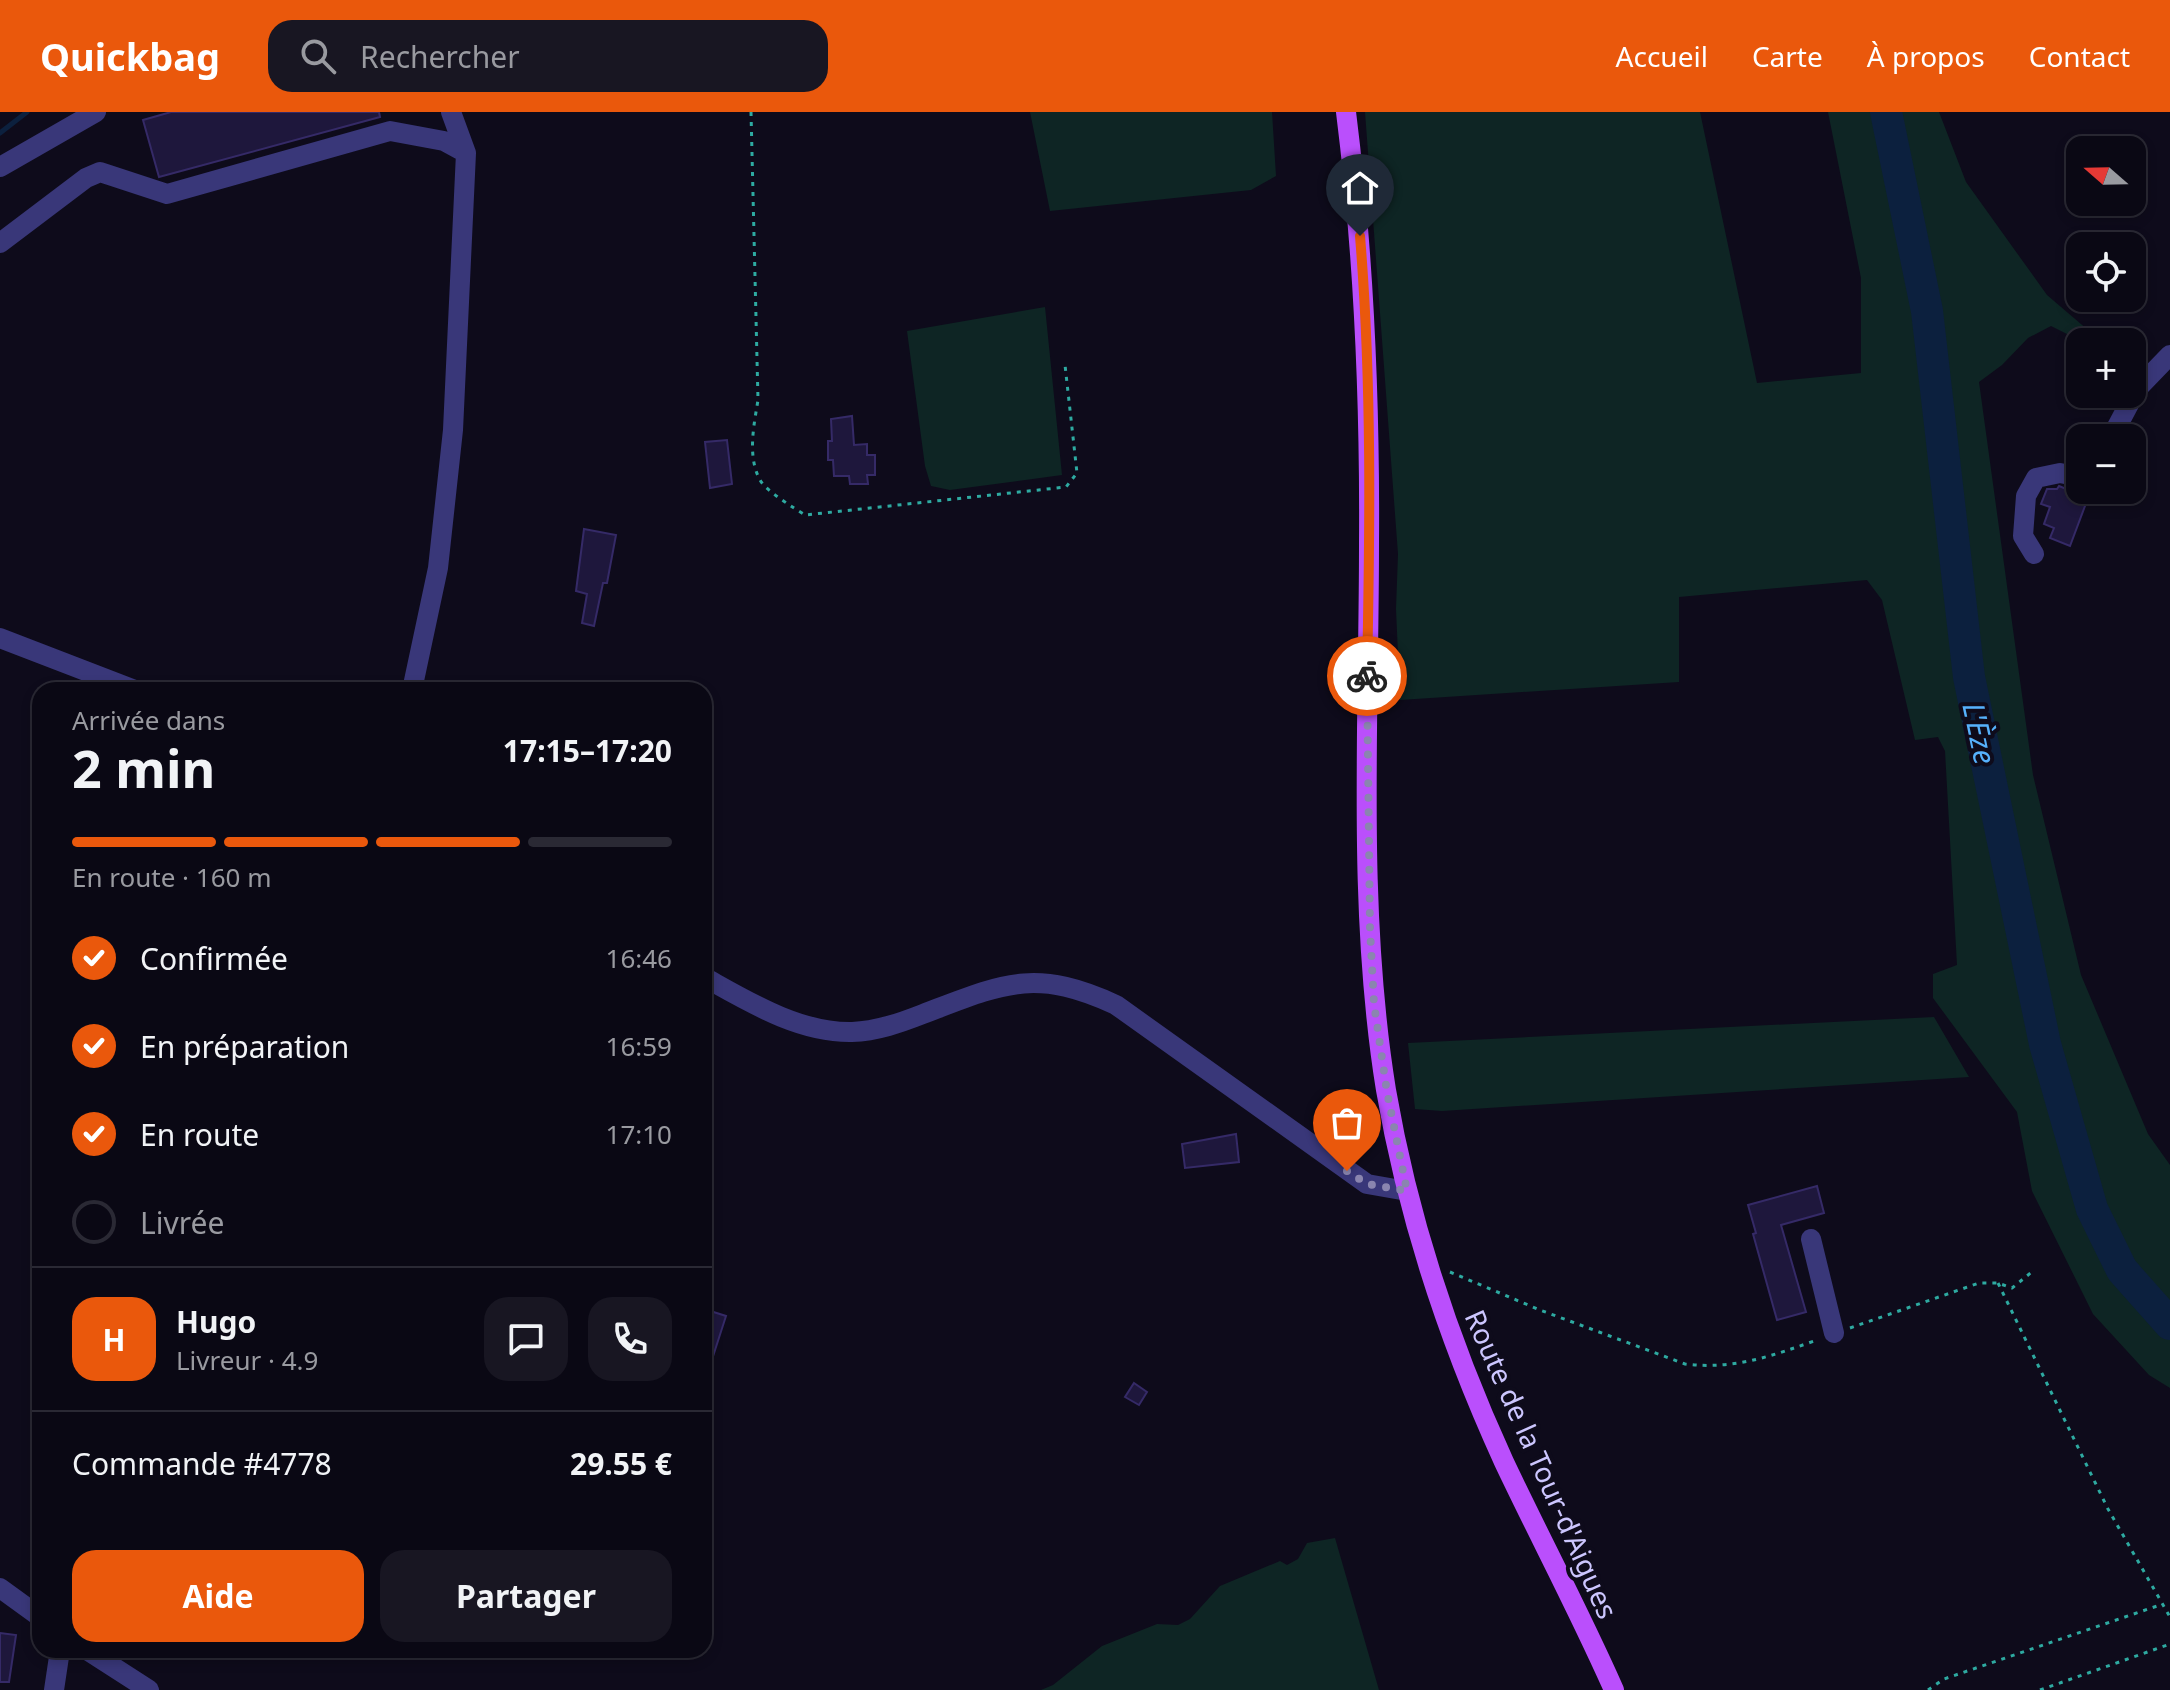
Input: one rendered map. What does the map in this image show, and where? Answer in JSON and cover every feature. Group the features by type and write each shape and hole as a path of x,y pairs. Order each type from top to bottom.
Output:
{"main road":[{"name":"Route de la Tour-d'Aigues","path":"1346,112 1365,293 1369,543 1368,790 1374,1004 1387,1092 1407,1191 1459,1354 1503,1459 1614,1690"}],"street":[{"path":"0,167 96,112"},
{"path":"414,682 438,568 453,430 466,153 451,112"},
{"path":"0,243 86,178 100,172 167,194 390,131 444,141 466,153"},
{"path":"2118,424 2137,389 2170,355"},
{"path":"2034,554 2023,536 2026,496 2036,478 2066,474"},
{"path":"0,638 114,682"},
{"path":"712,981 769,1011 829,1031 879,1029 1003,985 1039,982 1090,993 1116,1005 1367,1184 1407,1191"},
{"path":"1811,1239 1834,1333"},
{"path":"0,1588 32,1611"},
{"path":"54,1690 59,1658"},
{"path":"99,1658 149,1690"}],"path":[{"path":"751,112 758,400 751,442 761,481 793,508 805,515 1066,487 1077,473 1065,365"},
{"path":"1428,1263 1540,1310 1685,1364 1709,1367 1742,1364 1979,1283 1998,1283 2012,1288 2033,1271"},
{"path":"1998,1283 2108,1509 2170,1617"},
{"path":"1928,1690 1944,1679 2161,1604"},
{"path":"2040,1690 2170,1644"}],"green space":[{"path":"1030,112 1272,112 1276,176 1251,190 1050,211"},
{"path":"1365,112 1700,112 1757,383 1861,373 1861,278 1828,112 1939,112 1966,182 2047,295 2086,328 2066,328 2066,334 2051,326 2028,338 2002,365 1979,382 2033,775 2081,975 2148,1134 2170,1165 2170,1388 2149,1375 2093,1314 2032,1191 2017,1112 1933,998 1933,974 1957,965 1945,751 1938,737 1915,740 1882,600 1867,580 1679,597 1679,682 1400,700 1396,609 1398,554"},
{"path":"1045,307 1062,475 950,490 931,486 925,466 907,331"},
{"path":"1934,1017 1969,1077 1442,1111 1415,1109 1408,1043"},
{"path":"1335,1538 1379,1690 1041,1690 1053,1685 1102,1646 1157,1624 1178,1625 1190,1619 1220,1586 1280,1561 1287,1565 1298,1559 1307,1543"}],"building":[{"path":"171,112 379,112 380,117 159,177 143,120"},
{"path":"852,416 854,445 867,444 867,455 875,455 875,475 867,475 868,484 850,484 849,476 834,476 833,460 828,460 828,441 832,441 831,419"},
{"path":"727,440 732,484 710,488 705,442"},
{"path":"2059,486 2066,489 2066,504 2086,504 2070,546 2050,538 2054,528 2044,524 2050,507 2041,504 2047,489 2057,489"},
{"path":"584,529 616,535 607,583 603,583 594,626 582,623 587,594 576,591"},
{"path":"1236,1134 1239,1162 1185,1168 1182,1144"},
{"path":"1817,1186 1824,1213 1781,1225 1806,1312 1777,1320 1748,1205"},
{"path":"712,1312 726,1316 712,1359"},
{"path":"1134,1383 1147,1392 1139,1405 1125,1397"},
{"path":"0,1633 16,1635 9,1682 0,1682"}],"waterway":[{"path":"0,133 27,112"},
{"name":"L'Èze","path":"1886,112 1927,311 1969,677 2045,1044 2092,1209 2122,1270 2170,1324"}],"way so far":[{"path":"1347,1171 1367,1184 1407,1191 1387,1092 1374,1004 1367,676"}],"route":[{"path":"1360,236 1365,293 1369,486 1367,676"}]}
